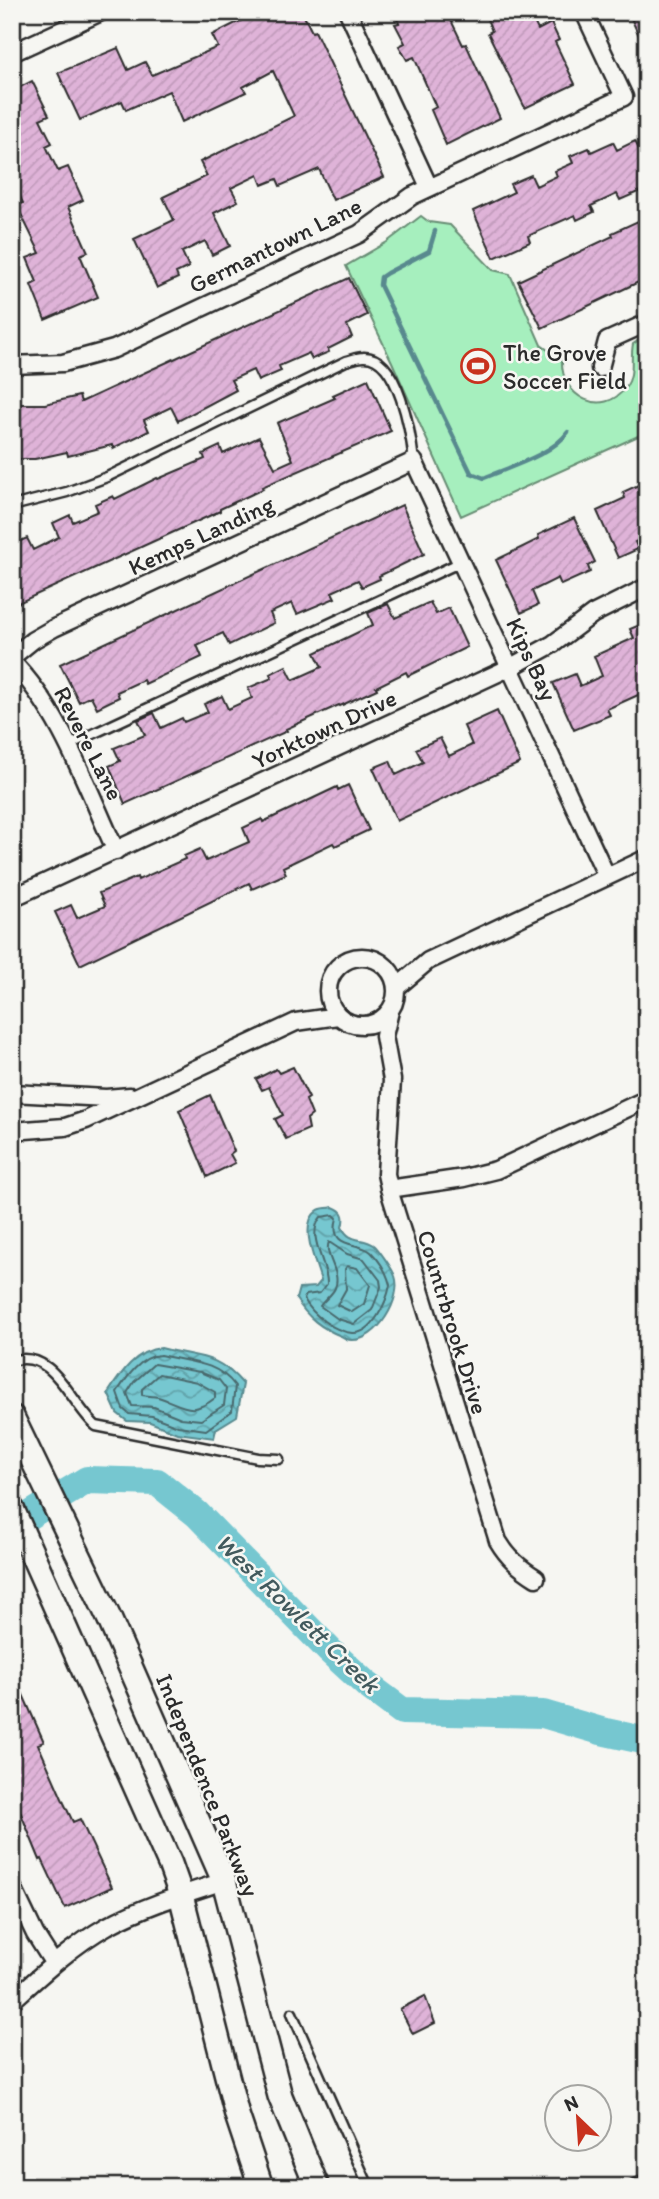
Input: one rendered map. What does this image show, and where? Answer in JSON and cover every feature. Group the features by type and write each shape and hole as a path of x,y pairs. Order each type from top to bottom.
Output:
{"main road":[{"name":"Independence Parkway","path":"12,1417 108,1618 224,1881 280,2096 317,2187"},
{"path":"12,1509 156,1829 181,1895 237,2115 261,2187"}],"street":[{"path":"12,53 101,12"},
{"path":"348,12 429,187"},
{"name":"Germantown Lane","path":"12,365 63,363 114,349 359,234 429,187 624,97 584,12"},
{"path":"600,368 607,341 647,323"},
{"name":"Kips Bay","path":"414,461 607,877"},
{"name":"Kemps Landing","path":"12,659 33,640 54,628 414,461"},
{"name":"Yorktown Drive","path":"12,898 511,667 553,644 593,614 647,587"},
{"name":"Revere Lane","path":"12,659 41,696 116,850"},
{"path":"396,988 428,961 647,858"},
{"path":"12,1130 65,1127 139,1096 296,1022 312,1009 332,974 348,960 369,957 393,966 428,961"},
{"path":"328,985 331,1006 338,1016 359,1025 382,1019 395,1000 396,988 394,977 379,961"},
{"name":"Countrbrook Drive","path":"390,1011 384,1036 392,1080 386,1174 399,1225 498,1541 506,1555 537,1578"},
{"path":"296,1022 338,1016"},
{"path":"359,1025 387,1060"},
{"path":"12,1093 106,1098 139,1096"},
{"path":"390,1189 464,1178 496,1170 647,1099"},
{"path":"12,2001 54,1964 106,1927 144,1909 224,1881"},
{"path":"12,1886 40,1945 54,1964"}],"lane":[{"path":"12,506 67,492 107,477 346,361 363,357 372,358 381,365 403,401 410,424 414,461"},
{"path":"67,746 461,561"},
{"path":"12,1361 23,1357 40,1361 54,1372 84,1415 96,1426 258,1458 279,1459"},
{"path":"292,2013 369,2187"},
{"path":"630,2187 647,2179"}],"green space":[{"name":"The Grove Soccer Field","path":"421,216 429,222 450,225 493,270 510,274 541,345 562,360 563,373 568,384 575,393 585,399 595,402 617,397 629,382 633,344 639,340 647,356 647,432 461,516 346,266 387,242"}],"water":[{"path":"333,1207 343,1215 342,1227 345,1232 352,1238 374,1245 395,1276 395,1296 386,1317 370,1334 361,1339 347,1339 327,1330 305,1312 296,1299 299,1288 316,1287 321,1281 310,1244 309,1225 317,1211"},
{"path":"161,1348 215,1361 243,1384 237,1416 216,1429 214,1438 177,1433 150,1422 127,1421 117,1413 108,1393 113,1385 137,1358"}],"building":[{"path":"243,12 302,12 312,32 315,31 384,177 333,200 319,169 280,186 277,179 262,185 258,175 231,188 238,201 214,213 230,246 212,255 205,241 182,252 189,267 176,273 178,278 157,288 134,239 174,220 163,197 207,176 200,162 294,116 273,71 243,87 246,92 182,122 169,91 126,110 122,101 80,120 58,73 118,48 128,70 145,62 152,75 218,47 212,35 246,18"},
{"path":"393,12 447,12 463,45 466,44 500,118 446,145 431,110 436,107 414,57 407,60 399,46 405,43 395,24 399,23"},
{"path":"484,12 529,12 538,30 551,23 559,40 555,42 575,84 525,108 488,33 492,31"},
{"path":"637,12 647,12 647,53 630,16"},
{"path":"32,81 49,115 40,119 52,143 46,146 58,171 68,167 83,200 68,207 88,252 80,255 98,297 45,320 31,285 37,282 27,258 40,253 17,206 23,203 12,180 12,91"},
{"path":"635,141 647,166 647,188 620,200 617,194 591,206 594,212 577,220 575,215 528,236 530,242 494,258 473,211 514,192 510,184 531,175 536,186 557,176 555,171 573,163 570,156 589,148 591,152 613,142 617,150"},
{"path":"638,221 640,225 647,221 647,278 542,328 518,281 613,236 612,233"},
{"path":"349,278 367,315 347,325 352,337 328,349 329,352 312,359 309,353 279,366 281,371 258,381 253,370 231,380 236,390 178,421 171,407 144,420 149,431 113,448 112,445 68,456 67,452 35,459 12,459 12,404 45,404 79,396 81,402"},
{"path":"368,379 391,431 262,487 263,489 220,511 16,604 12,596 12,545 27,538 33,550 59,537 53,523 70,515 73,522 98,511 95,504 113,496 115,499 157,478 205,459 203,454 220,446 223,454 259,437 275,468 293,460 277,423 335,398 333,395"},
{"path":"647,481 647,537 635,542 638,549 618,558 597,511 625,498 623,492"},
{"path":"402,505 424,554 362,587 358,580 332,592 335,598 297,614 292,603 270,613 274,623 229,645 223,633 197,645 202,657 145,684 143,680 117,692 119,697 97,708 91,696 79,702 60,664"},
{"path":"574,518 595,562 588,566 590,572 561,585 558,578 532,591 538,605 521,613 496,560"},
{"path":"430,602 436,614 449,608 467,647 408,676 406,672 376,687 377,689 125,804 109,766 120,761 114,748 145,735 138,720 154,713 161,728 182,718 184,722 208,712 204,704 222,696 228,709 252,698 248,688 272,678 270,674 286,666 293,680 322,667 315,653 373,625 368,613 388,604 395,618"},
{"path":"647,622 647,691 607,709 610,715 574,730 553,683 575,674 580,686 602,676 594,656 634,638 630,629"},
{"path":"497,711 520,763 397,821 373,768 390,761 396,775 423,762 416,749 440,738 449,756 472,745 464,726"},
{"path":"348,785 369,830 335,846 333,843 283,867 286,874 252,889 249,883 80,965 55,912 71,905 77,918 105,906 99,893 137,877 138,880 185,859 184,856 200,849 206,861 249,842 243,828 262,819 263,822 337,787 338,790"},
{"path":"293,1067 309,1098 306,1100 312,1115 307,1119 309,1129 286,1139 275,1119 283,1115 269,1087 262,1090 256,1079 276,1069 279,1073"},
{"path":"210,1095 234,1151 230,1154 235,1163 207,1177 179,1110"},
{"path":"12,1670 44,1742 38,1744 64,1803 73,1822 80,1819 112,1887 65,1908 42,1859 40,1860 12,1792"},
{"path":"425,1996 435,2023 413,2034 400,2009"}],"waterway":[{"path":"435,231 429,251 381,277 380,285 471,473 484,478 517,465 552,447 568,432"},
{"name":"West Rowlett Creek","path":"12,1526 87,1480 157,1482 197,1514 330,1651 366,1684 402,1711 543,1714 647,1741"}],"place":[{"name":"The Grove Soccer Field","path":"478,366"}]}
